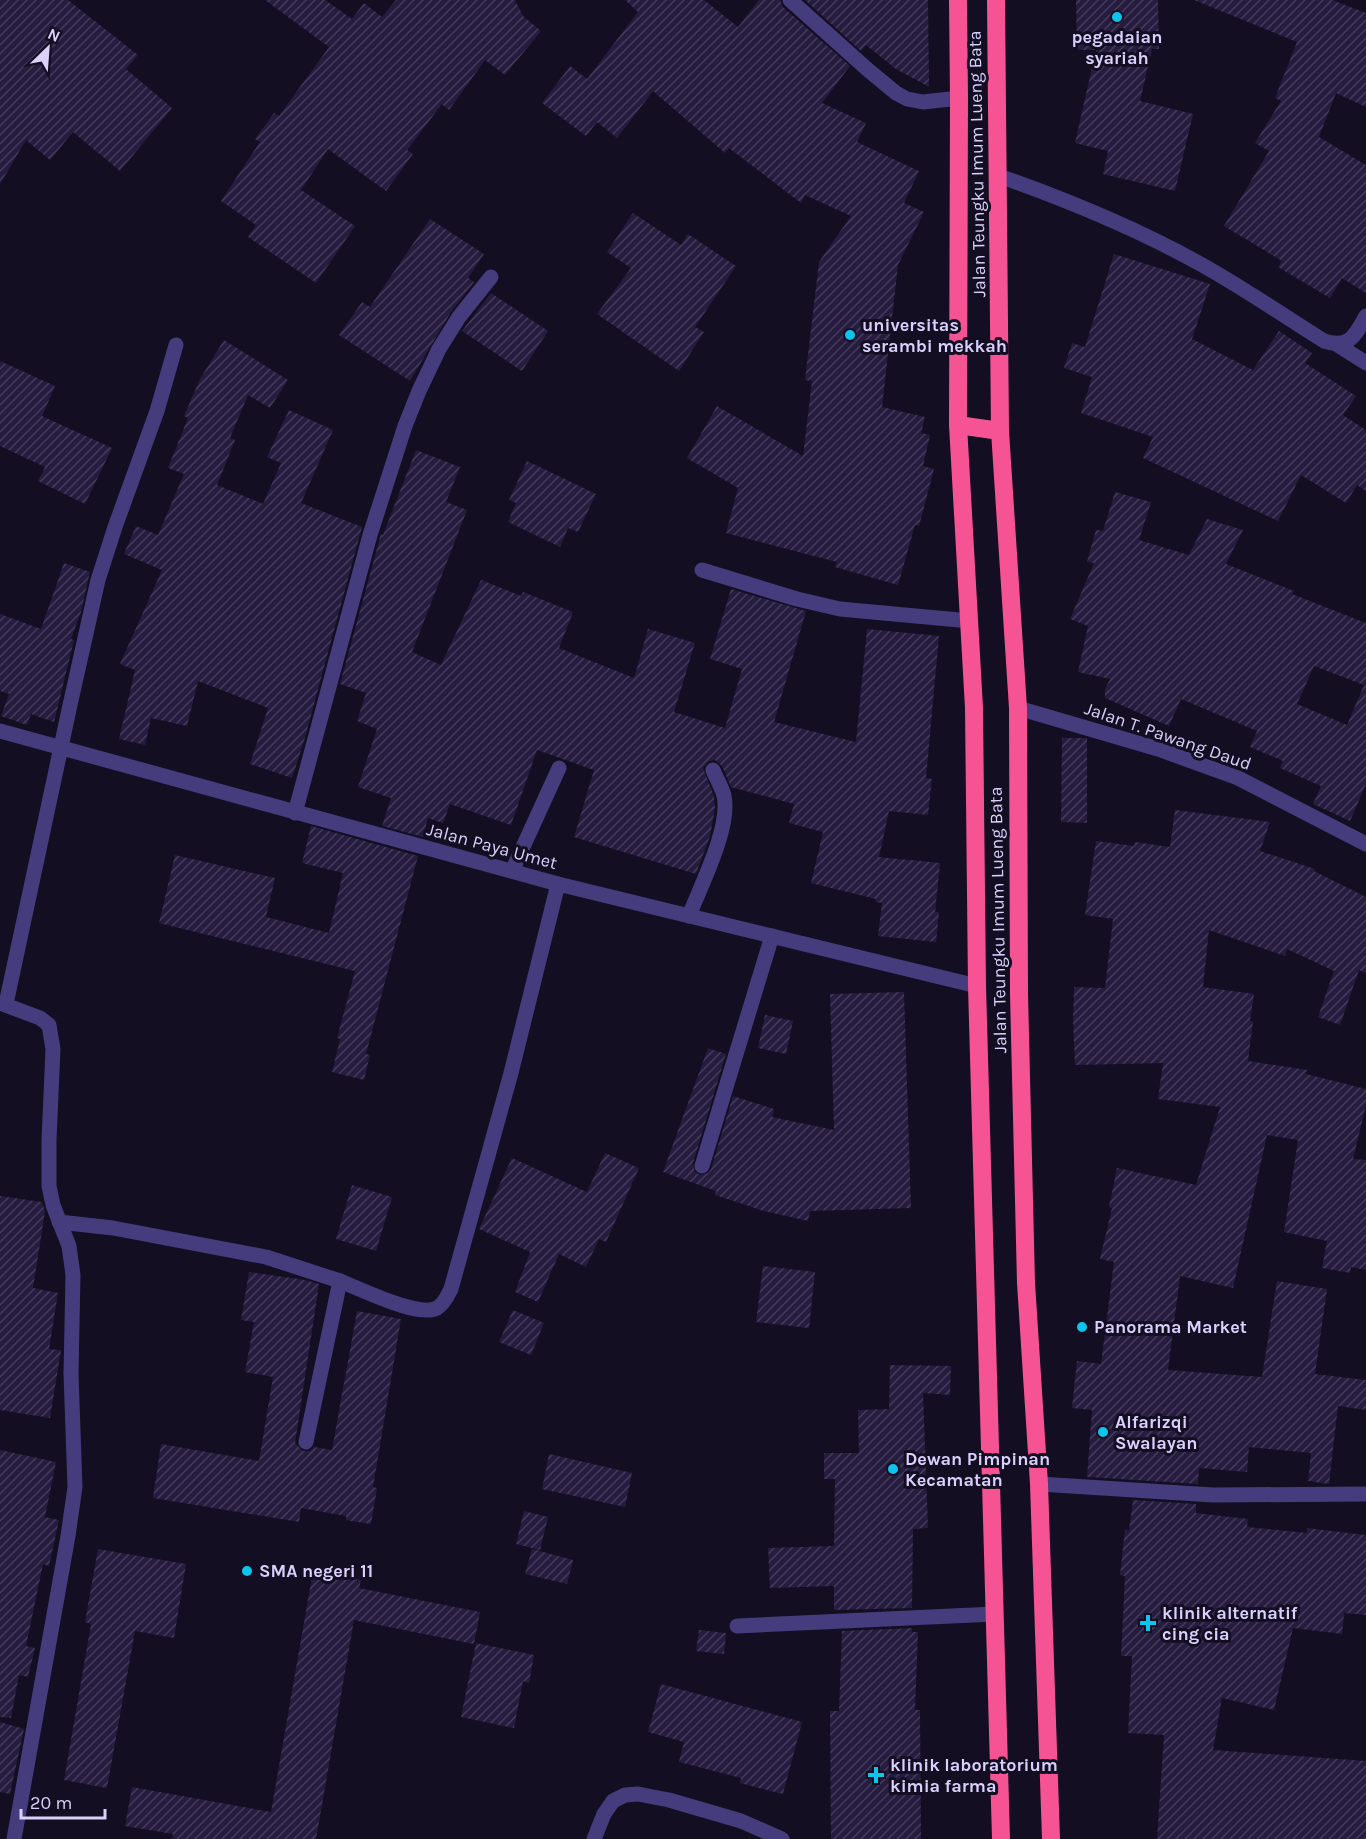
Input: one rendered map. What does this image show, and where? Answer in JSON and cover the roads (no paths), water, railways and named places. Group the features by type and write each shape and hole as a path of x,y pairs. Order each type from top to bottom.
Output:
{"highway":[{"name":"Jalan Teungku Imum Lueng Bata","path":"958,0 960,98 958,425 974,708 977,986 1001,1839"},
{"name":"Jalan Teungku Imum Lueng Bata","path":"996,0 1000,431 1018,708 1019,994 1026,1283 1039,1484 1051,1839"},
{"path":"958,425 1000,431"}],"street":[{"path":"790,0 896,93 907,99 923,102 960,98"},
{"path":"999,176 1060,197 1133,229 1205,266 1324,341 1336,344 1366,363"},
{"path":"295,813 370,535 405,426 439,349 459,317 491,277"},
{"path":"1336,344 1351,339 1366,316"},
{"path":"14,1839 75,1487 71,1374 74,1275 69,1246 52,1205 50,1186 49,1140 53,1049 49,1025 40,1018 3,1004 98,580 157,411 176,345"},
{"path":"702,570 797,599 840,609 970,621"},
{"name":"Jalan T. Pawang Daud","path":"1018,708 1147,746 1238,778 1366,844"},
{"name":"Jalan Paya Umet","path":"0,731 558,884 977,986"},
{"path":"512,871 559,768"},
{"path":"689,916 718,843 723,822 724,796 713,770"},
{"path":"59,1222 113,1228 266,1257 340,1281 412,1310 438,1307 446,1299 454,1278 511,1073 558,884"},
{"path":"702,1166 772,936"},
{"path":"306,1442 340,1281"},
{"path":"1039,1484 1214,1495 1366,1494"},
{"path":"737,1626 995,1614"},
{"path":"594,1839 603,1814 613,1801 625,1795 638,1794 669,1800 741,1821 782,1839"}],"place":[{"name":"pegadaian syariah","path":"1117,17"},
{"name":"universitas serambi mekkah","path":"850,335"},
{"name":"Panorama Market","path":"1082,1327"},
{"name":"Alfarizqi Swalayan","path":"1103,1432"},
{"name":"Dewan Pimpinan Kecamatan","path":"893,1469"},
{"name":"SMA negeri 11","path":"247,1571"},
{"name":"klinik alternatif cing cia","path":"1148,1623"},
{"name":"klinik laboratorium kimia farma","path":"876,1775"}]}
